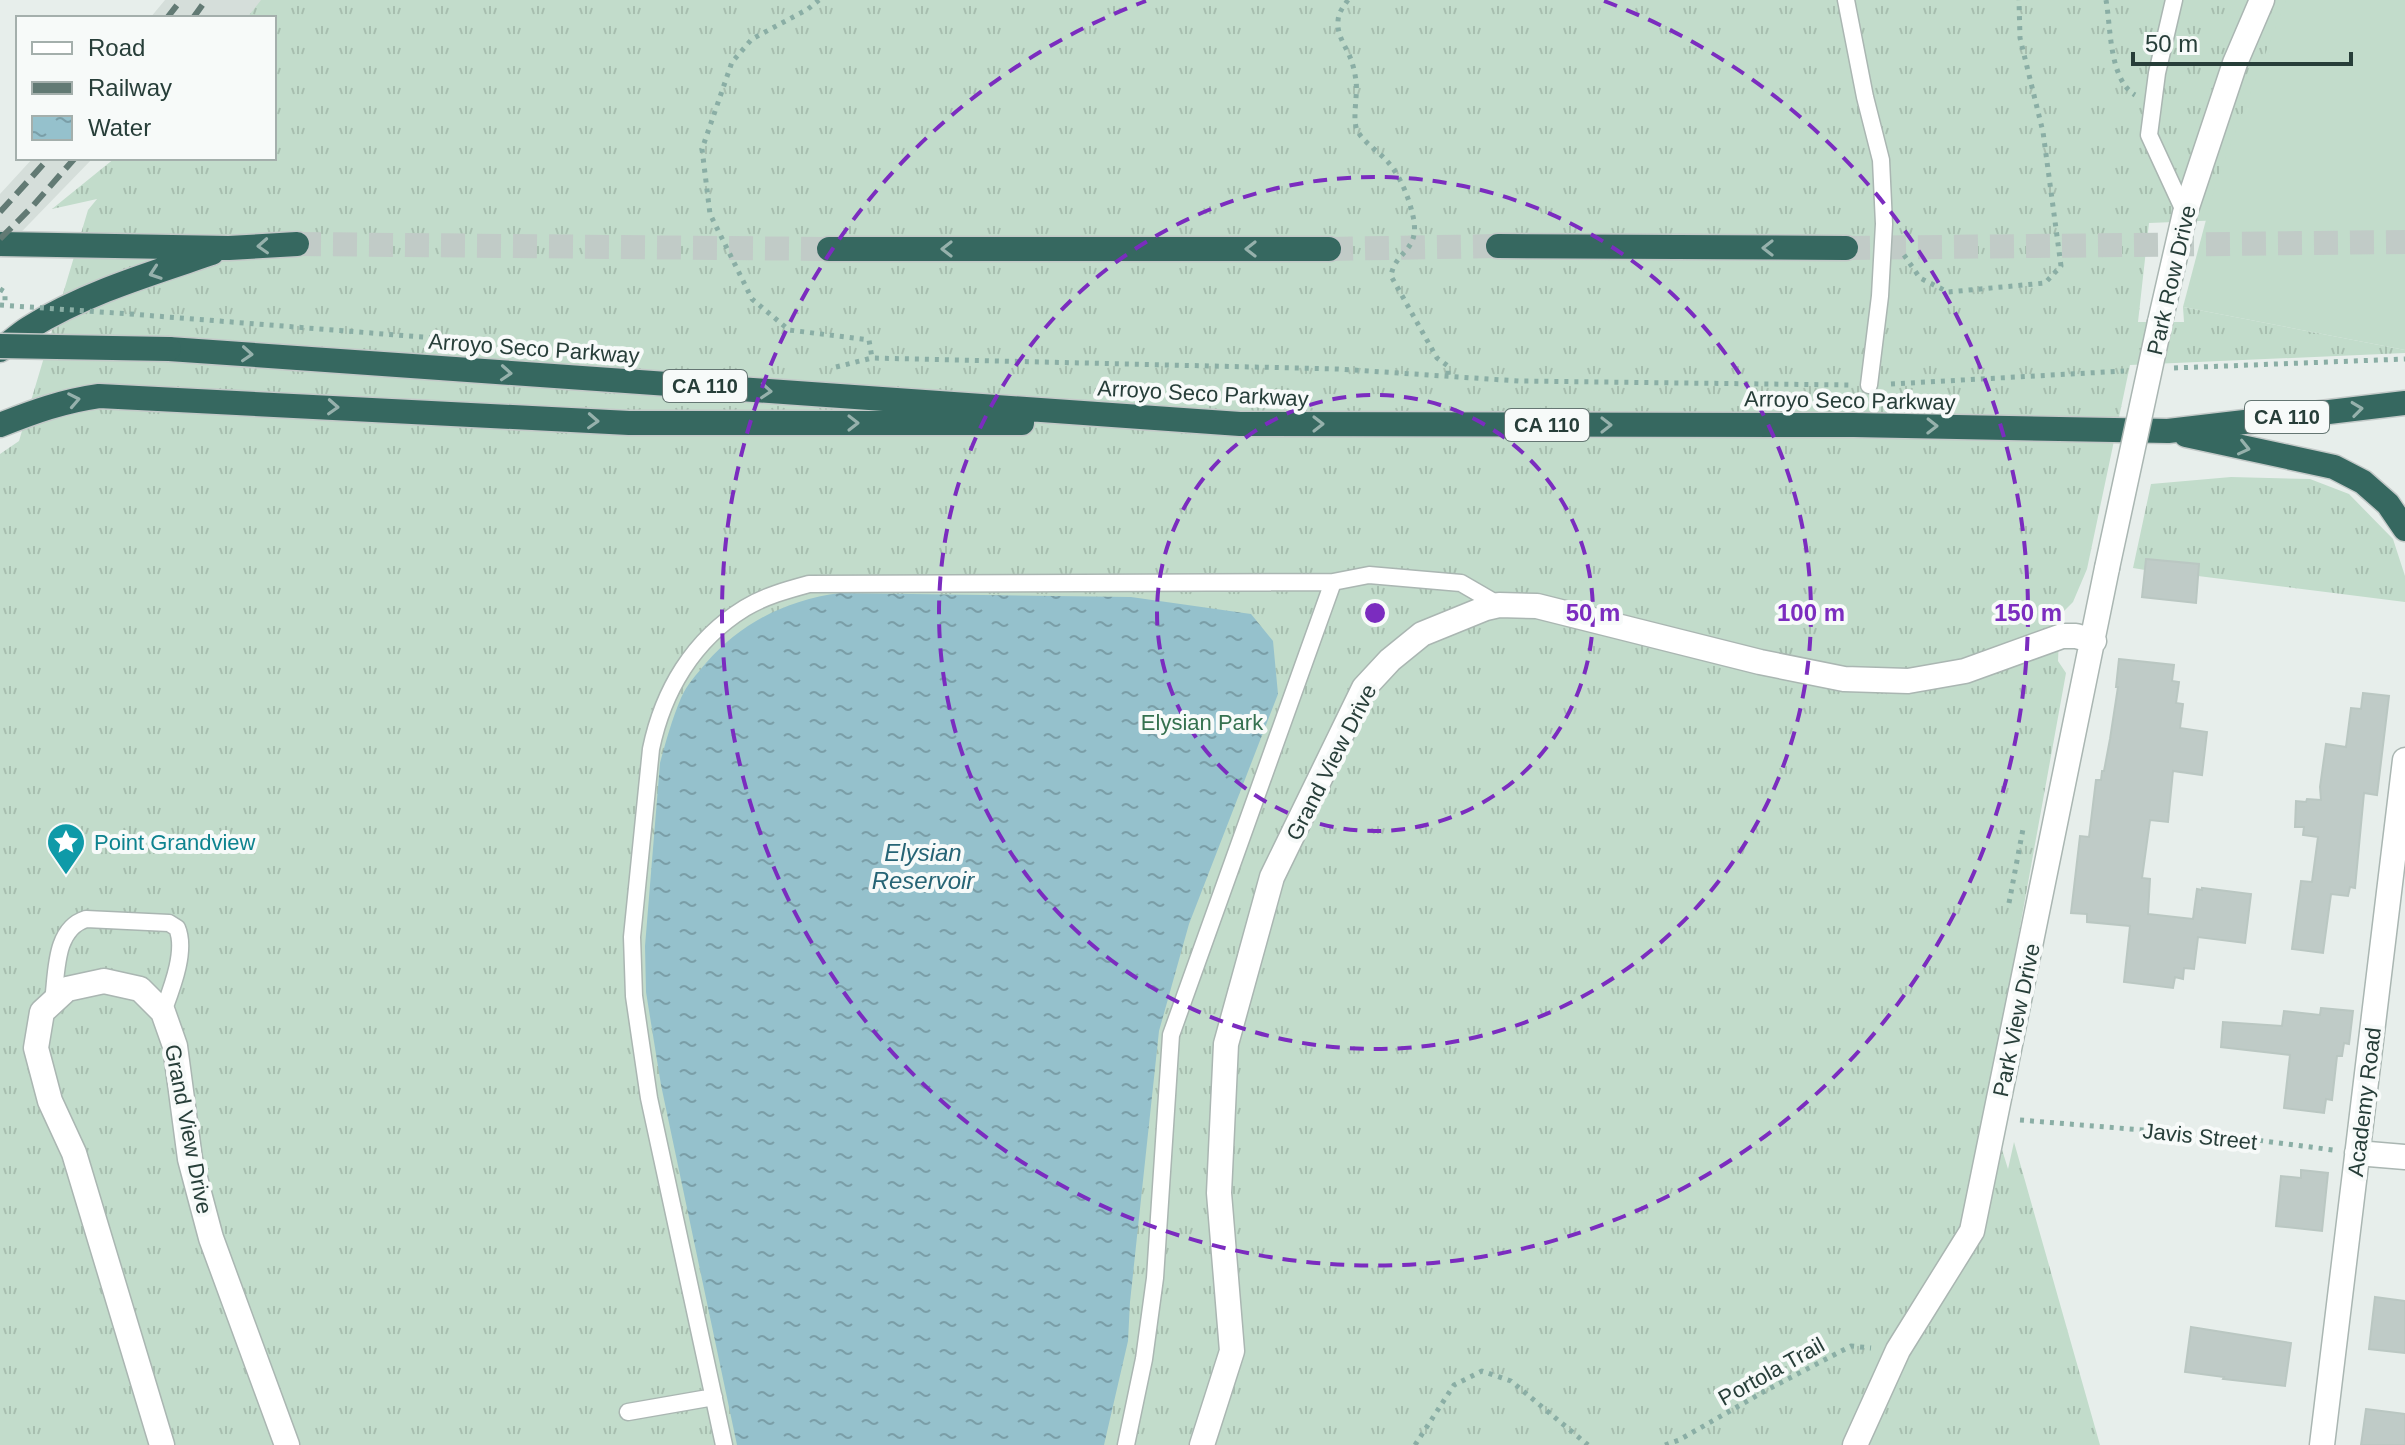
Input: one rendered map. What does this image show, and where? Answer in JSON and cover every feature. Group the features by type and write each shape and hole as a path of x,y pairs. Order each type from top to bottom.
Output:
{"highway":[{"path":"0,244 229,248 297,244"},
{"path":"1498,246 1846,248"},
{"path":"0,348 29,328 86,299 229,248"},
{"path":"829,249 1329,249"},
{"name":"Arroyo Seco Parkway","path":"0,348 169,349 1240,424 1854,425 2168,431 2405,403"},
{"path":"0,425 60,403 99,396 629,423 1240,424"},
{"path":"2168,431 2334,467 2363,482 2388,504 2405,529"}],"street":[{"name":"Park Row Drive","path":"2107,568 2185,213 2235,63 2262,0"},
{"name":"Park View Drive","path":"1855,1445 1898,1350 1972,1231 2107,568"},
{"name":"Grand View Drive","path":"1202,1445 1232,1351 1219,1193 1226,1044 1272,877 1364,688 1390,660 1422,634 1499,605 1537,606 1760,662 1844,679 1908,681 1965,671 2062,636 2094,641"},
{"name":"Academy Road","path":"2322,1445 2405,760"},
{"path":"162,1445 74,1153 50,1101 36,1048 42,1012 67,989 104,981 140,989 163,1012"},
{"name":"Grand View Drive","path":"163,1012 175,1046 190,1159 211,1238 287,1445"},
{"path":"2357,1153 2405,1157"}],"lane":[{"path":"1846,0 1881,160 1884,224 1877,331 1869,385"},
{"path":"2174,0 2157,73 2149,135 2185,213"},
{"path":"724,1445 649,1098 634,996 632,937 651,749 657,722 666,696 680,672 720,627 746,608 776,593 809,584 1333,582 1369,575 1461,583 1499,605"},
{"path":"1126,1445 1144,1359 1155,1278 1171,1035 1333,582"},
{"path":"53,1001 60,950 77,922 86,919 169,923 179,930 180,940 175,978 163,1012"},
{"path":"628,1412 714,1397"}],"path":[{"path":"819,0 752,39 732,62 702,149 710,214 752,299 789,330 869,340 872,358"},
{"path":"1348,0 1338,20 1339,33 1352,60 1358,132 1389,162 1399,179 1413,218 1415,234 1409,249 1392,266 1391,276 1437,358 1448,366 1448,377"},
{"path":"1884,224 1920,278 1948,292 2045,283 2061,266 2043,132 2020,38 2019,0"},
{"path":"2106,0 2114,62 2127,90 2153,106"},
{"path":"0,290 6,295 5,301 0,303"},
{"path":"0,303 463,340"},
{"path":"829,369 872,358 1338,369 1519,381 1869,385 2129,370"},
{"path":"2160,369 2405,359"},
{"name":"Javis Street","path":"1995,1119 2241,1138 2357,1153"},
{"name":"Portola Trail","path":"1665,1445 1851,1346 1898,1350"},
{"path":"1415,1445 1454,1385 1482,1371 1511,1381 1588,1445"}],"shaded area":[{"path":"165,0 262,0 250,16 152,16"},
{"path":"31,160 91,160 0,254 0,194"}],"green space":[{"name":"Elysian Park","path":"261,0 2405,0 2405,213 2149,223 2138,322 2184,322 2183,307 2405,350 2405,353 2130,365 2087,569 2073,602 2060,615 2058,661 2066,673 1988,1104 2008,1169 2014,1142 2100,1445 0,1445 0,454 19,441 88,210 97,199 52,209 113,160 276,160 276,16 249,16"},
{"path":"2286,0 2405,0 2405,350 2183,307 2216,182"},
{"path":"2231,477 2310,479 2349,494 2393,539 2405,576 2405,602 2198,576 2199,564 2146,559 2145,570 2133,568 2151,484"}],"water":[{"name":"Elysian Reservoir","path":"840,593 1131,597 1251,614 1273,641 1278,694 1189,924 1159,1031 1128,1341 1104,1445 737,1445 661,1085 646,992 645,946 660,763 683,693 720,649 750,625 784,607"}],"building":[{"path":"2146,559 2199,564 2196,603 2142,597"},
{"path":"2119,659 2174,665 2172,681 2179,682 2176,703 2183,704 2180,728 2207,732 2202,775 2173,771 2168,822 2150,820 2142,878 2150,879 2148,914 2193,919 2197,889 2202,888 2251,894 2245,943 2198,937 2194,969 2184,968 2183,979 2175,977 2173,988 2124,982 2130,926 2087,922 2087,914 2071,913 2080,836 2089,837 2096,780 2101,780 2104,771 2118,687"},
{"path":"2363,693 2389,696 2377,795 2364,793 2355,888 2350,887 2348,896 2331,894 2323,953 2292,949 2301,881 2312,882 2318,837 2303,835 2304,827 2295,827 2296,801 2321,800 2326,744 2346,747 2351,708 2361,709"},
{"path":"2321,1008 2353,1011 2349,1044 2344,1043 2342,1056 2337,1056 2332,1100 2326,1099 2324,1113 2284,1108 2290,1055 2221,1047 2223,1022 2282,1026 2284,1011 2320,1015"},
{"path":"2301,1170 2328,1173 2322,1231 2276,1226 2281,1176 2301,1178"},
{"path":"2375,1297 2405,1301 2405,1353 2369,1349"},
{"path":"2191,1327 2291,1343 2285,1386 2185,1372"},
{"path":"2366,1409 2405,1414 2405,1445 2361,1445"}],"tunnel":[{"path":"1846,248 2405,242"},
{"path":"297,244 829,249"},
{"path":"1329,249 1498,246"}],"railway":[{"path":"169,16 181,0"},
{"path":"194,16 206,0"},
{"path":"0,212 47,160"},
{"path":"0,239 73,160"}],"place":[{"name":"Point Grandview","path":"66,876"}]}
